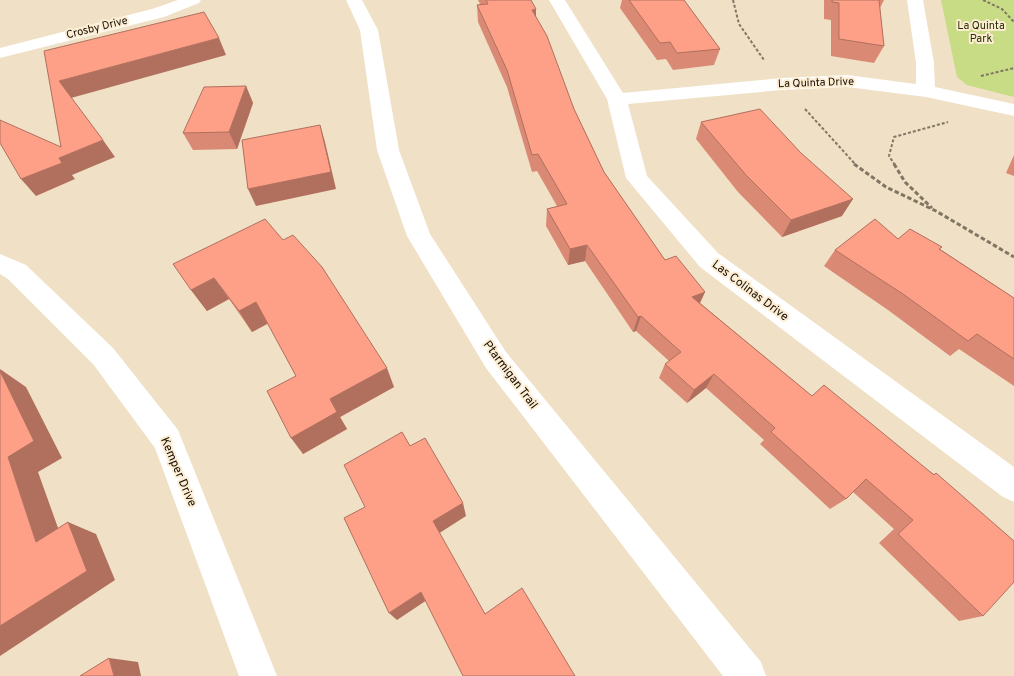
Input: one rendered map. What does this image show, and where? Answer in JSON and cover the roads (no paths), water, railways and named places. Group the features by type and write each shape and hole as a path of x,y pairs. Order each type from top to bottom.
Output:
{"street":[{"name":"Crosby Drive","path":"0,53 158,13 193,0"},
{"name":"Ptarmigan Trail","path":"354,0 369,30 388,150 419,236 496,360 747,676"},
{"name":"Las Colinas Drive","path":"557,0 616,99 637,178 709,260 1014,486"},
{"path":"915,0 925,64 926,91"},
{"name":"La Quinta Drive","path":"616,99 782,84 847,81 926,91 1014,110"},
{"name":"Kemper Drive","path":"0,263 17,272 104,356 166,440 258,676"}],"park label":[{"name":"La Quinta Park","path":"981,32"}]}
